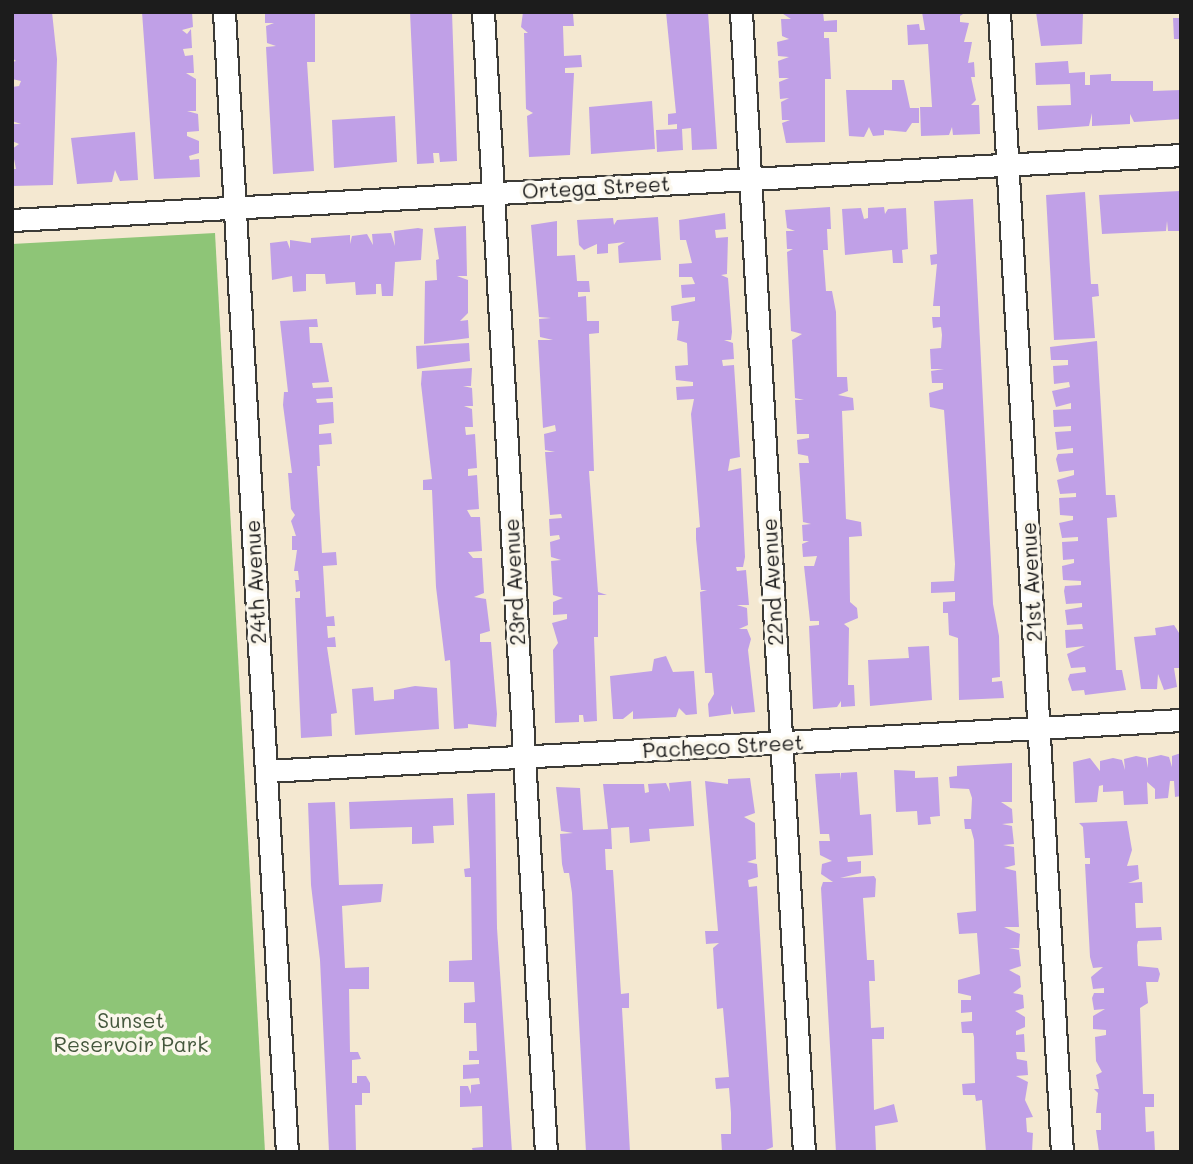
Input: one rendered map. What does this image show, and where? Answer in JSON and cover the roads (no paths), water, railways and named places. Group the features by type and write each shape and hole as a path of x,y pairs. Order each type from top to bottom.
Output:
{"street":[{"name":"24th Avenue","path":"224,12 287,1152"},
{"name":"23rd Avenue","path":"483,12 546,1152"},
{"name":"22nd Avenue","path":"741,12 804,1152"},
{"name":"21st Avenue","path":"999,12 1062,1152"},
{"name":"Ortega Street","path":"12,220 1181,155"},
{"name":"Pacheco Street","path":"266,771 1181,720"}],"park label":[{"name":"Sunset Reservoir Park","path":"131,1032"}]}
